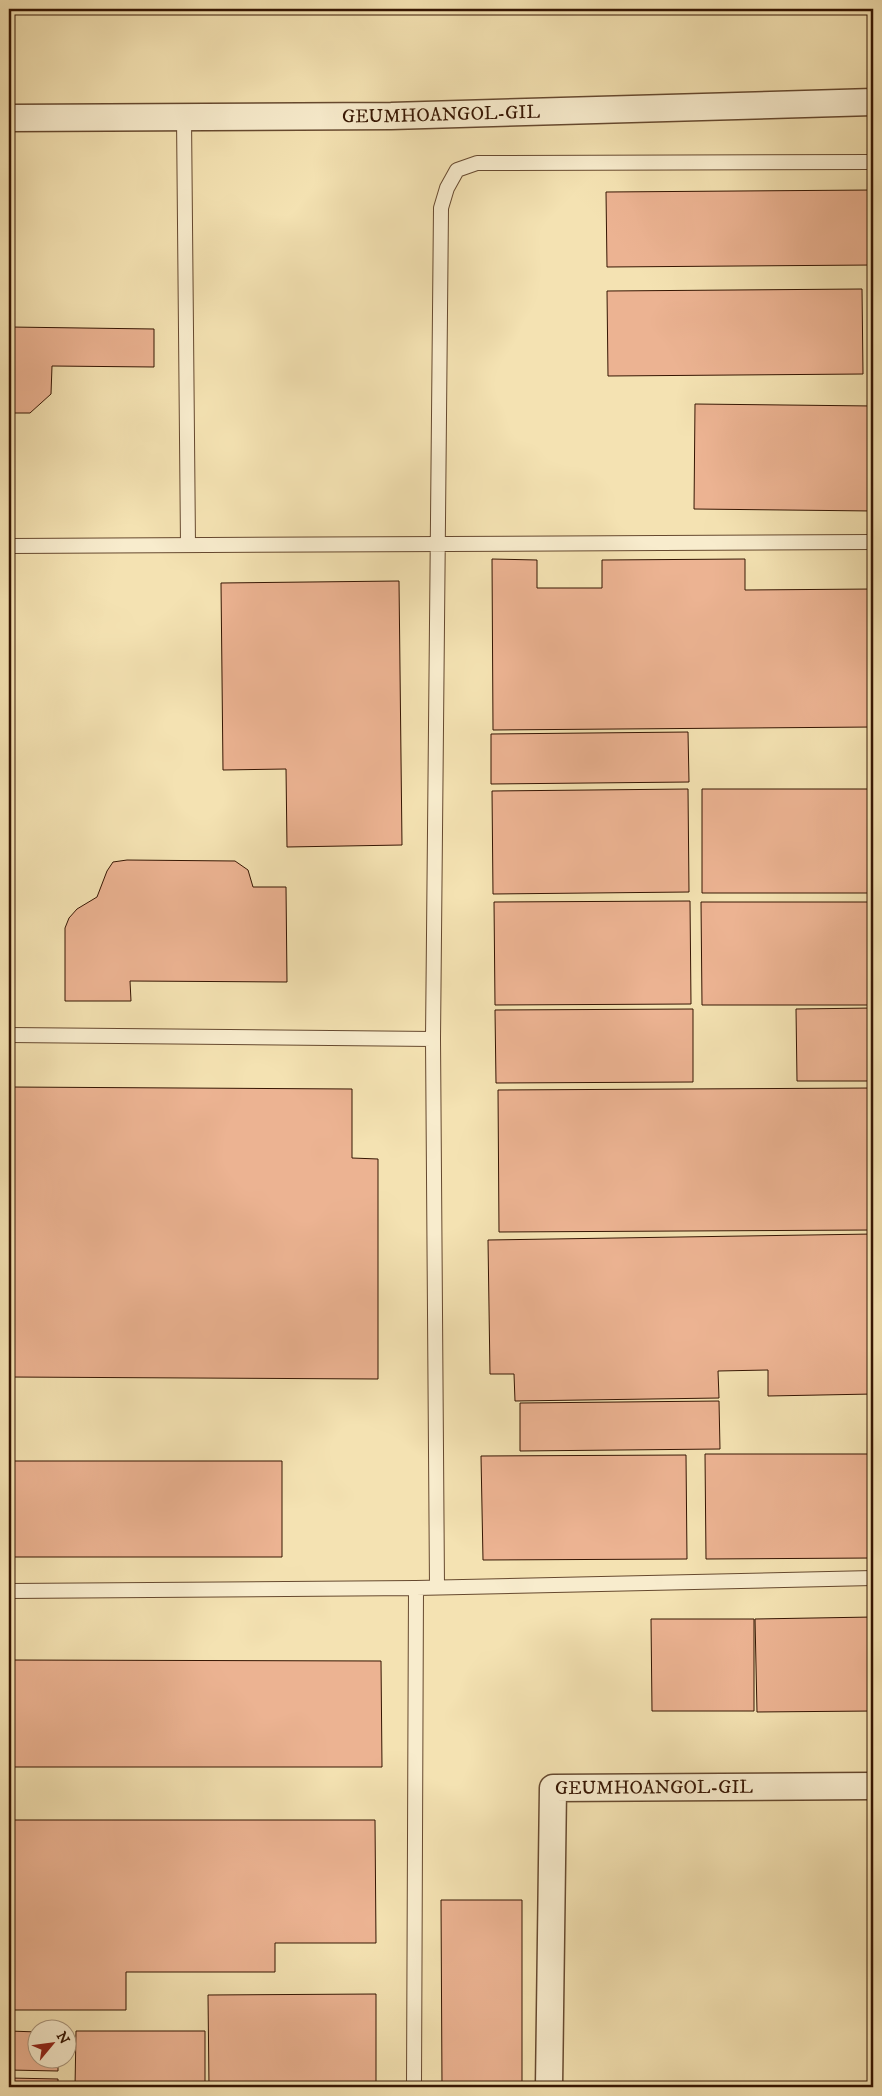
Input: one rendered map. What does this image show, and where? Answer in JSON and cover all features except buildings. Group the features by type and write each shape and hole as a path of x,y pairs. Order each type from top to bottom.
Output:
{"street":[{"name":"GEUMHOANGOL-GIL","path":"9,118 391,116 873,102"},
{"name":"GEUMHOANGOL-GIL","path":"549,2087 553,1788 873,1786"}],"lane":[{"path":"184,117 188,545"},
{"path":"437,1587 433,1038 441,208 447,188 457,170 477,163 873,162"},
{"path":"9,546 873,542"},
{"path":"9,1035 433,1038"},
{"path":"9,1591 416,1588 873,1578"},
{"path":"414,2087 416,1588"}]}
